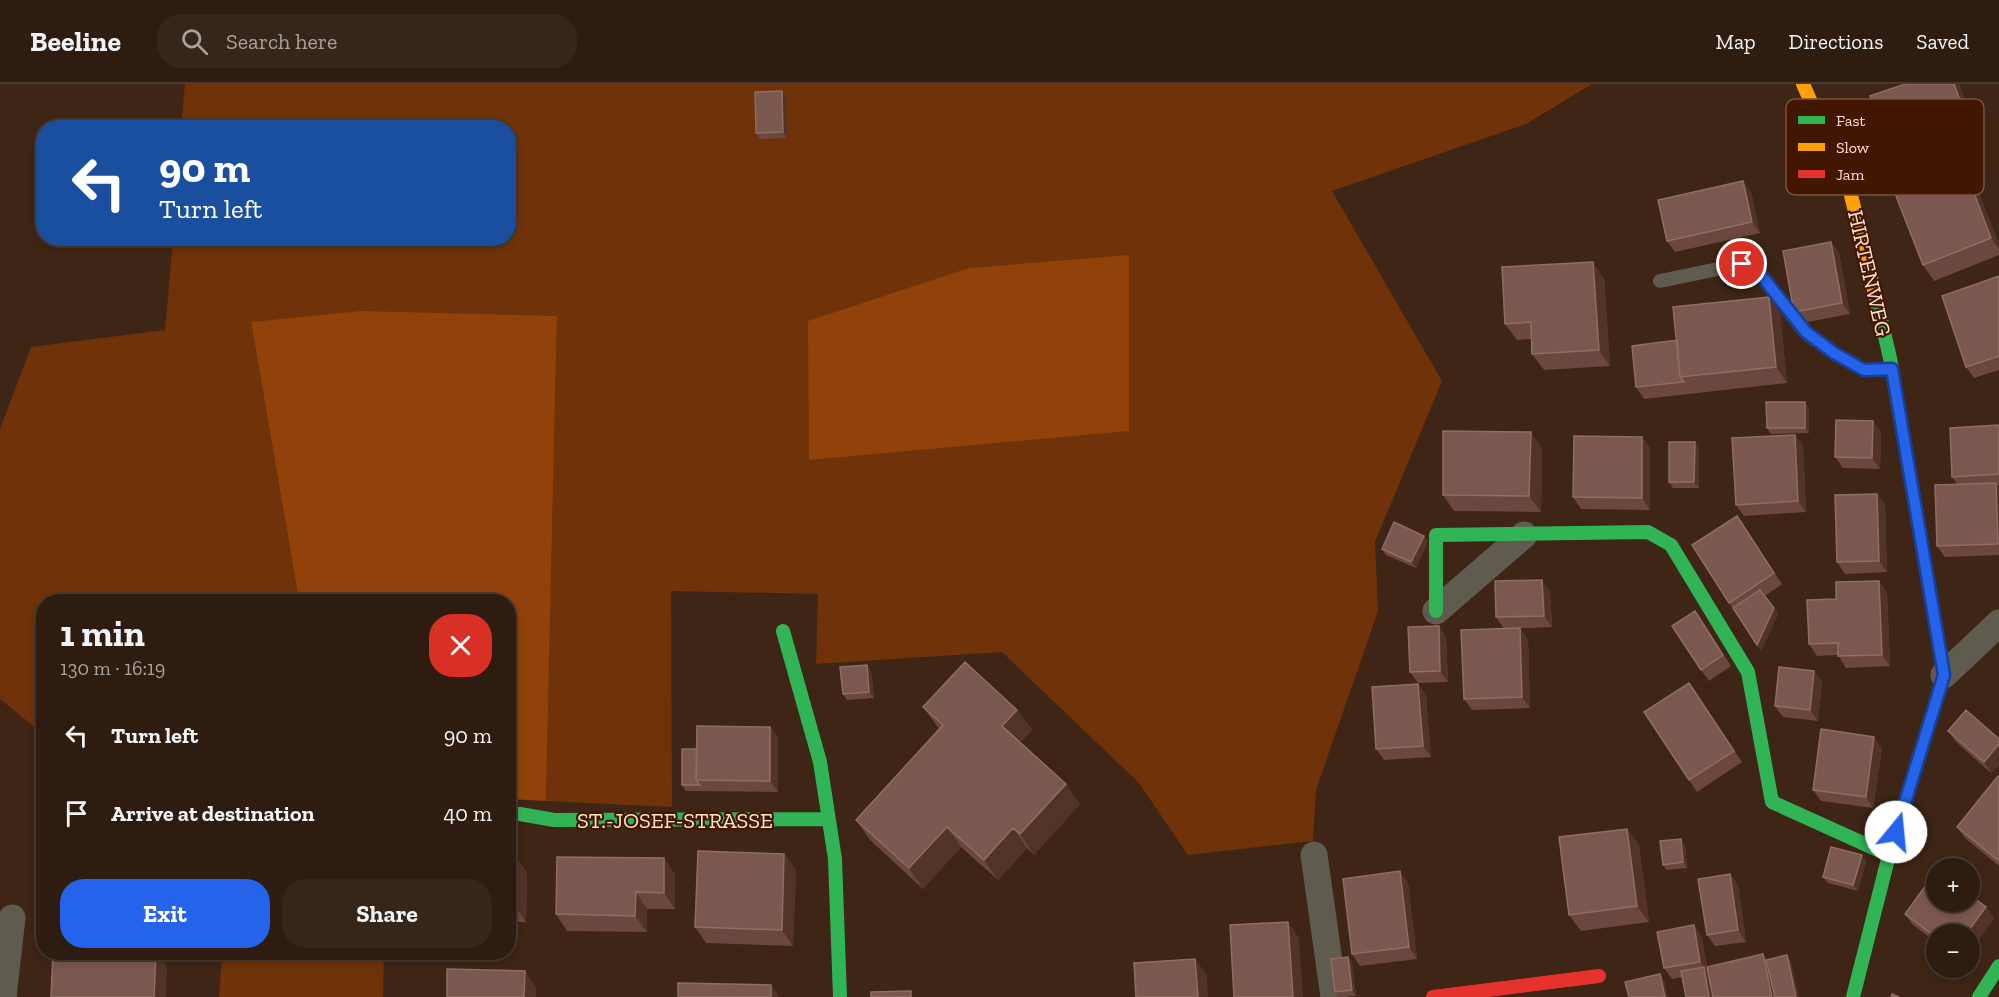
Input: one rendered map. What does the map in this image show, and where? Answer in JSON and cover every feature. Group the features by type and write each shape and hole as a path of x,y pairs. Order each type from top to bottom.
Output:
{"street":[{"name":"HIRTENWEG","path":"1803,84 1810,99"},
{"name":"HIRTENWEG","path":"1851,195 1892,369 1944,675 1889,855 1853,997"},
{"path":"1436,611 1436,535 1648,532 1671,545 1748,672 1772,802 1889,855"},
{"path":"1436,611 1524,535"},
{"path":"1944,675 1999,623"},
{"path":"783,630 820,762 829,819 835,859 840,997"},
{"name":"ST.-JOSEF-STRASSE","path":"520,814 554,820 829,819"},
{"path":"1314,855 1334,997"},
{"path":"3,997 12,918"},
{"path":"1979,997 1999,966"},
{"path":"1433,997 1599,976"}],"lane":[{"path":"1660,281 1742,264 1761,275 1806,332 1834,353 1864,370 1892,369"}],"shaded area":[{"path":"185,84 1592,84 1526,124 1332,191 1442,381 1375,542 1378,611 1316,790 1313,841 1188,855 1139,783 1002,652 816,664 818,594 671,591 672,807 546,801 557,316 251,322 298,594 36,594 36,728 0,699 0,429 31,347 165,330 172,246 516,246 516,120 182,120"},
{"path":"1129,255 1129,431 809,460 808,321 969,268"},
{"path":"361,311 557,316 546,801 516,799 516,594 298,594 251,322"},
{"path":"222,960 384,960 383,997 219,997"}],"building":[{"path":"1905,84 1954,84 1959,99 1871,99 1870,96"},
{"path":"782,91 783,132 756,133 755,92"},
{"path":"1743,181 1752,222 1667,241 1658,200"},
{"path":"1975,195 1991,238 1923,265 1896,196"},
{"path":"1831,242 1842,303 1794,312 1783,251"},
{"path":"1593,262 1599,350 1532,354 1531,322 1505,324 1502,267"},
{"path":"1999,276 1999,356 1966,367 1942,296"},
{"path":"1769,297 1776,367 1680,377 1673,307"},
{"path":"1677,340 1680,377 1684,382 1636,387 1632,346"},
{"path":"1766,402 1805,402 1805,428 1767,428"},
{"path":"1836,420 1873,421 1872,458 1835,457"},
{"path":"1999,425 1999,474 1952,477 1950,428"},
{"path":"1443,431 1531,432 1529,496 1443,495"},
{"path":"1795,435 1798,501 1736,505 1732,438"},
{"path":"1574,436 1642,437 1642,498 1573,497"},
{"path":"1669,442 1695,442 1694,482 1669,482"},
{"path":"1996,483 1998,544 1937,546 1935,485"},
{"path":"1877,494 1879,561 1837,562 1835,495"},
{"path":"1737,516 1774,573 1729,603 1692,545"},
{"path":"1394,522 1424,536 1411,562 1382,549"},
{"path":"1542,580 1544,616 1496,617 1495,581"},
{"path":"1879,581 1882,655 1838,656 1838,643 1809,644 1807,600 1836,599 1836,582"},
{"path":"1760,590 1774,608 1757,645 1733,608"},
{"path":"1695,611 1723,655 1701,670 1672,626"},
{"path":"1439,626 1440,671 1410,672 1408,627"},
{"path":"1520,628 1522,697 1464,699 1461,630"},
{"path":"965,662 1017,710 1002,726 1066,784 1020,834 1013,828 984,860 947,827 909,868 856,820 943,725 923,707"},
{"path":"867,665 869,692 843,694 840,667"},
{"path":"1779,667 1814,671 1810,710 1775,706"},
{"path":"1689,683 1734,751 1689,780 1644,712"},
{"path":"1418,684 1423,746 1376,749 1372,687"},
{"path":"1966,710 1999,739 1999,744 1984,762 1948,731"},
{"path":"697,726 770,727 770,781 696,780"},
{"path":"1821,729 1874,737 1866,797 1813,790"},
{"path":"682,749 697,749 696,780 700,785 682,785"},
{"path":"1999,776 1999,861 1957,827"},
{"path":"1627,829 1637,906 1569,915 1559,837"},
{"path":"1681,839 1683,862 1663,865 1660,841"},
{"path":"1831,847 1862,855 1853,885 1823,877"},
{"path":"698,851 784,854 782,930 695,927"},
{"path":"557,857 664,858 664,893 636,892 635,916 556,914"},
{"path":"1400,871 1409,947 1352,954 1343,879"},
{"path":"1730,874 1738,930 1707,935 1698,879"},
{"path":"1926,885 1926,912 1980,912 1980,902 1986,907 1973,924 1926,924 1926,930 1905,914"},
{"path":"1288,922 1293,997 1234,997 1230,925"},
{"path":"1694,925 1700,962 1664,968 1657,932"},
{"path":"1763,954 1772,997 1713,997 1707,967"},
{"path":"1787,955 1796,997 1775,997 1766,960"},
{"path":"1348,957 1352,990 1335,992 1331,959"},
{"path":"1195,959 1198,997 1136,997 1134,963"},
{"path":"53,960 156,960 154,997 51,997"},
{"path":"1704,967 1709,997 1686,997 1681,971"},
{"path":"447,969 525,971 524,997 447,997"},
{"path":"1660,974 1665,997 1629,997 1625,982"},
{"path":"678,983 771,985 771,997 678,997"},
{"path":"911,991 911,997 871,997 871,992"}],"traffic: fast":[{"path":"1853,997 1889,855 1944,675 1890,358 1875,294"},
{"path":"1436,611 1436,535 1648,532 1671,545 1748,672 1772,802 1889,855"},
{"path":"783,631 820,762 835,859 840,997"},
{"path":"520,814 554,820 829,819"},
{"path":"1979,997 1999,966"}],"traffic: slow":[{"path":"1803,84 1810,99"},
{"path":"1851,195 1875,294"}],"traffic: jam":[{"path":"1433,997 1599,976"}],"route":[{"path":"1742,264 1761,275 1774,295 1806,332 1834,353 1864,370 1892,369 1944,675 1896,832"}]}
